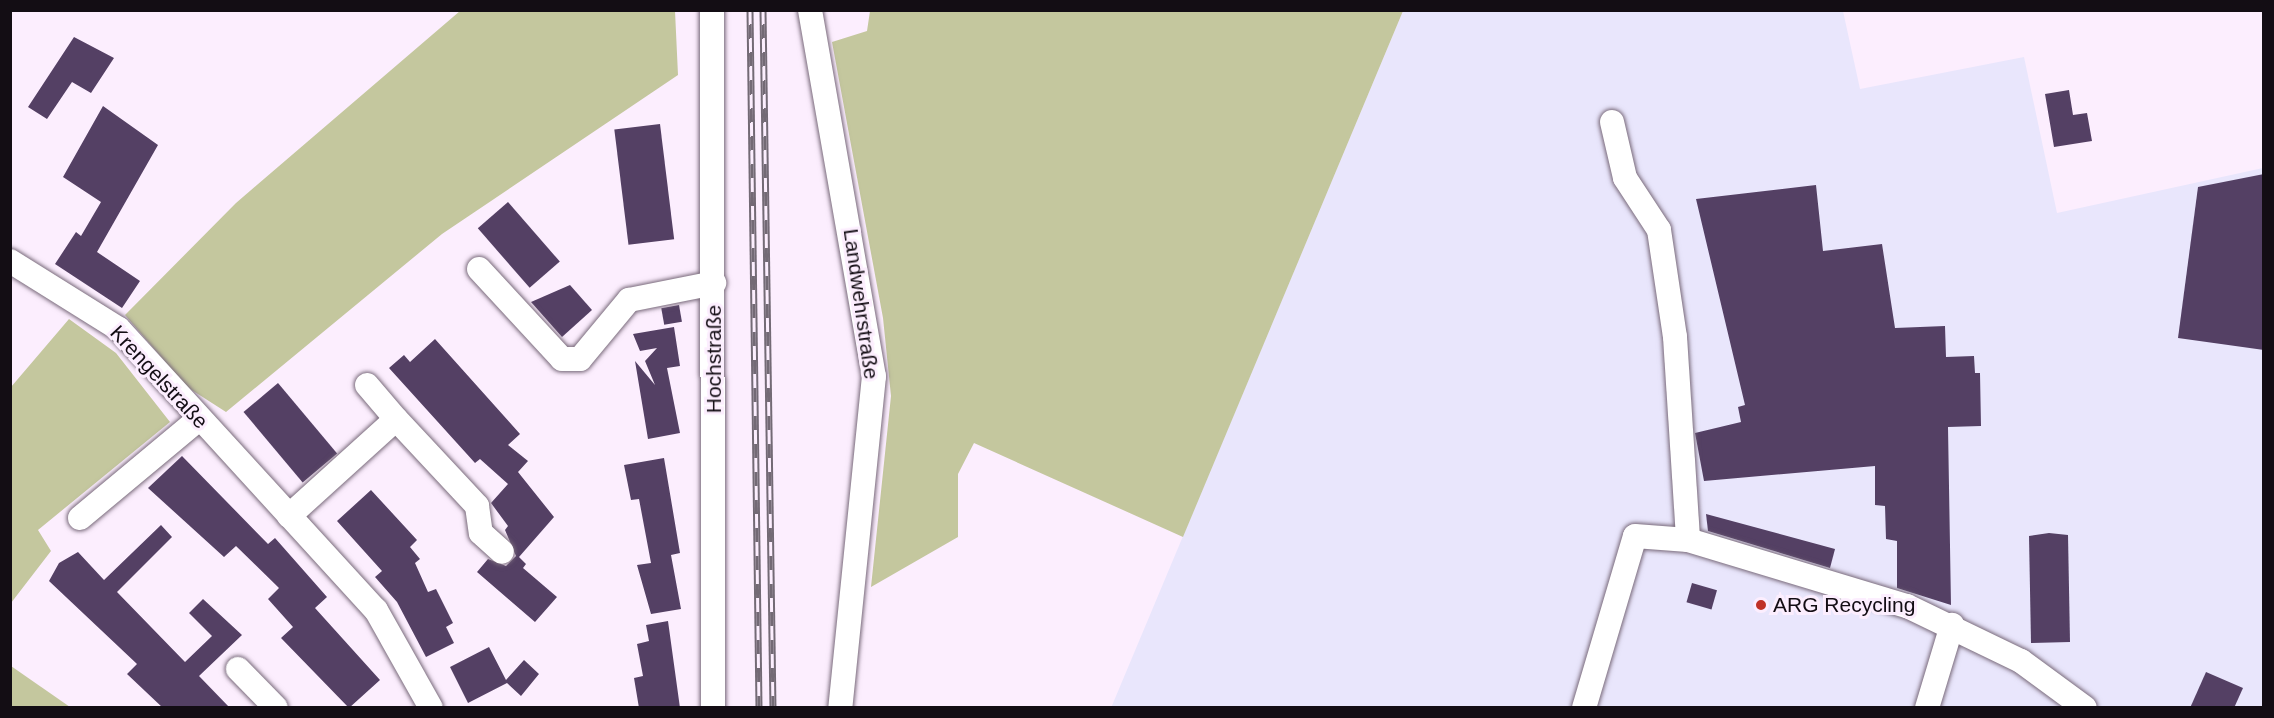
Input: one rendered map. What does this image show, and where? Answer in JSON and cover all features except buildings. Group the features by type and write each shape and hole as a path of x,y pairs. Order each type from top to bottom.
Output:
{"street":[{"name":"Hochstraße","path":"712,10 713,708"},
{"name":"Landwehrstraße","path":"810,10 874,376 840,708"},
{"path":"1612,122 1625,178 1659,230 1675,337 1688,540"},
{"name":"Krengelstraße","path":"10,261 119,329 376,610 431,708"},
{"path":"479,268 562,360 580,359 629,300 714,283"},
{"path":"367,385 477,506 481,532 502,552"},
{"path":"80,518 200,419"},
{"path":"289,516 396,419"},
{"path":"1584,708 1635,536 1688,540 1952,625 2021,661 2085,708"},
{"path":"1928,708 1952,625"},
{"path":"238,669 276,708"}],"shaded area":[{"path":"1403,11 1843,11 1860,89 2024,57 2057,213 2263,168 2263,707 1111,708"}],"green space":[{"path":"460,11 675,11 678,75 442,234 226,412 187,387 125,315 236,203"},
{"path":"870,11 1403,11 1183,537 974,443 958,474 958,537 871,587 891,396 883,318 832,42 867,31"},
{"path":"69,319 116,353 170,422 38,530 51,551 11,603 11,387"},
{"path":"11,666 70,707 11,707"}],"railway":[{"path":"750,10 759,708"},
{"path":"763,10 773,708"}],"place":[{"name":"ARG Recycling","path":"1761,605"}]}
